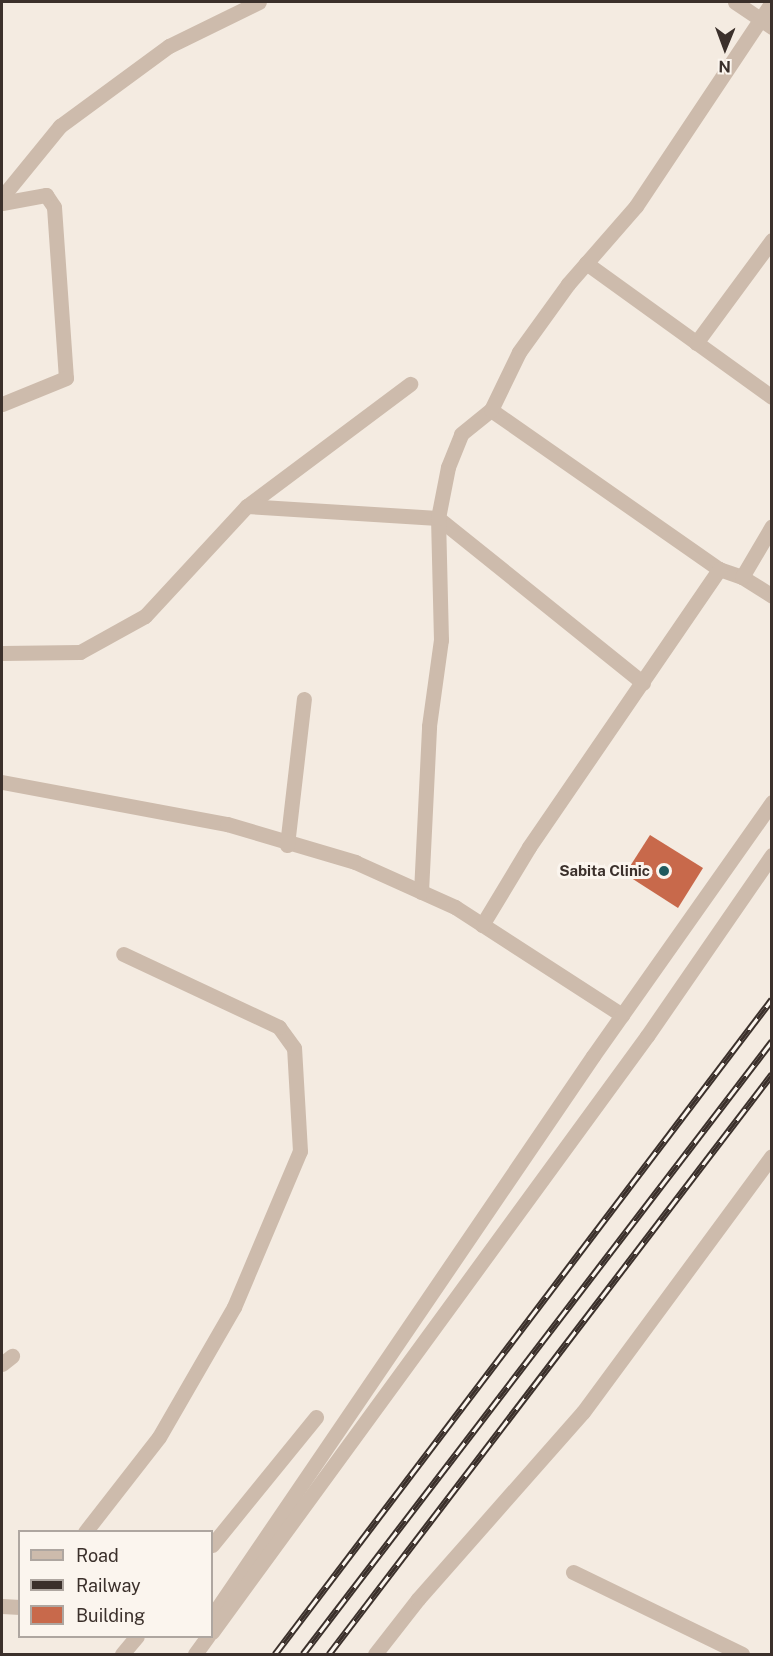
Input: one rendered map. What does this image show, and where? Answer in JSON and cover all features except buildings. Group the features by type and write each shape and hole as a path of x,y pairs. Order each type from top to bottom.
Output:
{"street":[{"path":"2,197 60,126 169,46 259,2"},
{"path":"735,2 766,23"},
{"path":"421,892 429,726 441,640 438,518 448,468 461,434 491,410 519,352 586,263 636,206 766,23 771,2"},
{"path":"2,203 46,195 54,207 66,378 2,404"},
{"path":"696,343 771,240"},
{"path":"586,263 771,397"},
{"path":"2,651 80,652 145,616 247,506 410,384"},
{"path":"491,410 719,569 742,577 771,596"},
{"path":"247,506 438,518 643,683"},
{"path":"742,577 771,525"},
{"path":"482,925 529,847 719,569"},
{"path":"287,845 304,699"},
{"path":"2,782 227,824 287,845 355,862 421,892 482,925 622,1015"},
{"path":"213,1615 622,1015 771,802"},
{"path":"213,1631 352,1445 647,1036 771,855"},
{"path":"87,1530 159,1437 234,1307 300,1151 294,1048 279,1027 123,954"},
{"path":"375,1654 418,1599 584,1412 771,1156"},
{"path":"213,1544 316,1417"},
{"path":"573,1572 742,1654"},
{"path":"2,1606 18,1607"},
{"path":"122,1654 135,1638"},
{"path":"186,1654 197,1638"},
{"path":"195,1654 207,1638"}],"railway":[{"path":"275,1654 772,999"},
{"path":"303,1654 772,1041"},
{"path":"329,1654 772,1074"}],"place":[{"name":"Sabita Clinic","path":"664,871"}]}
